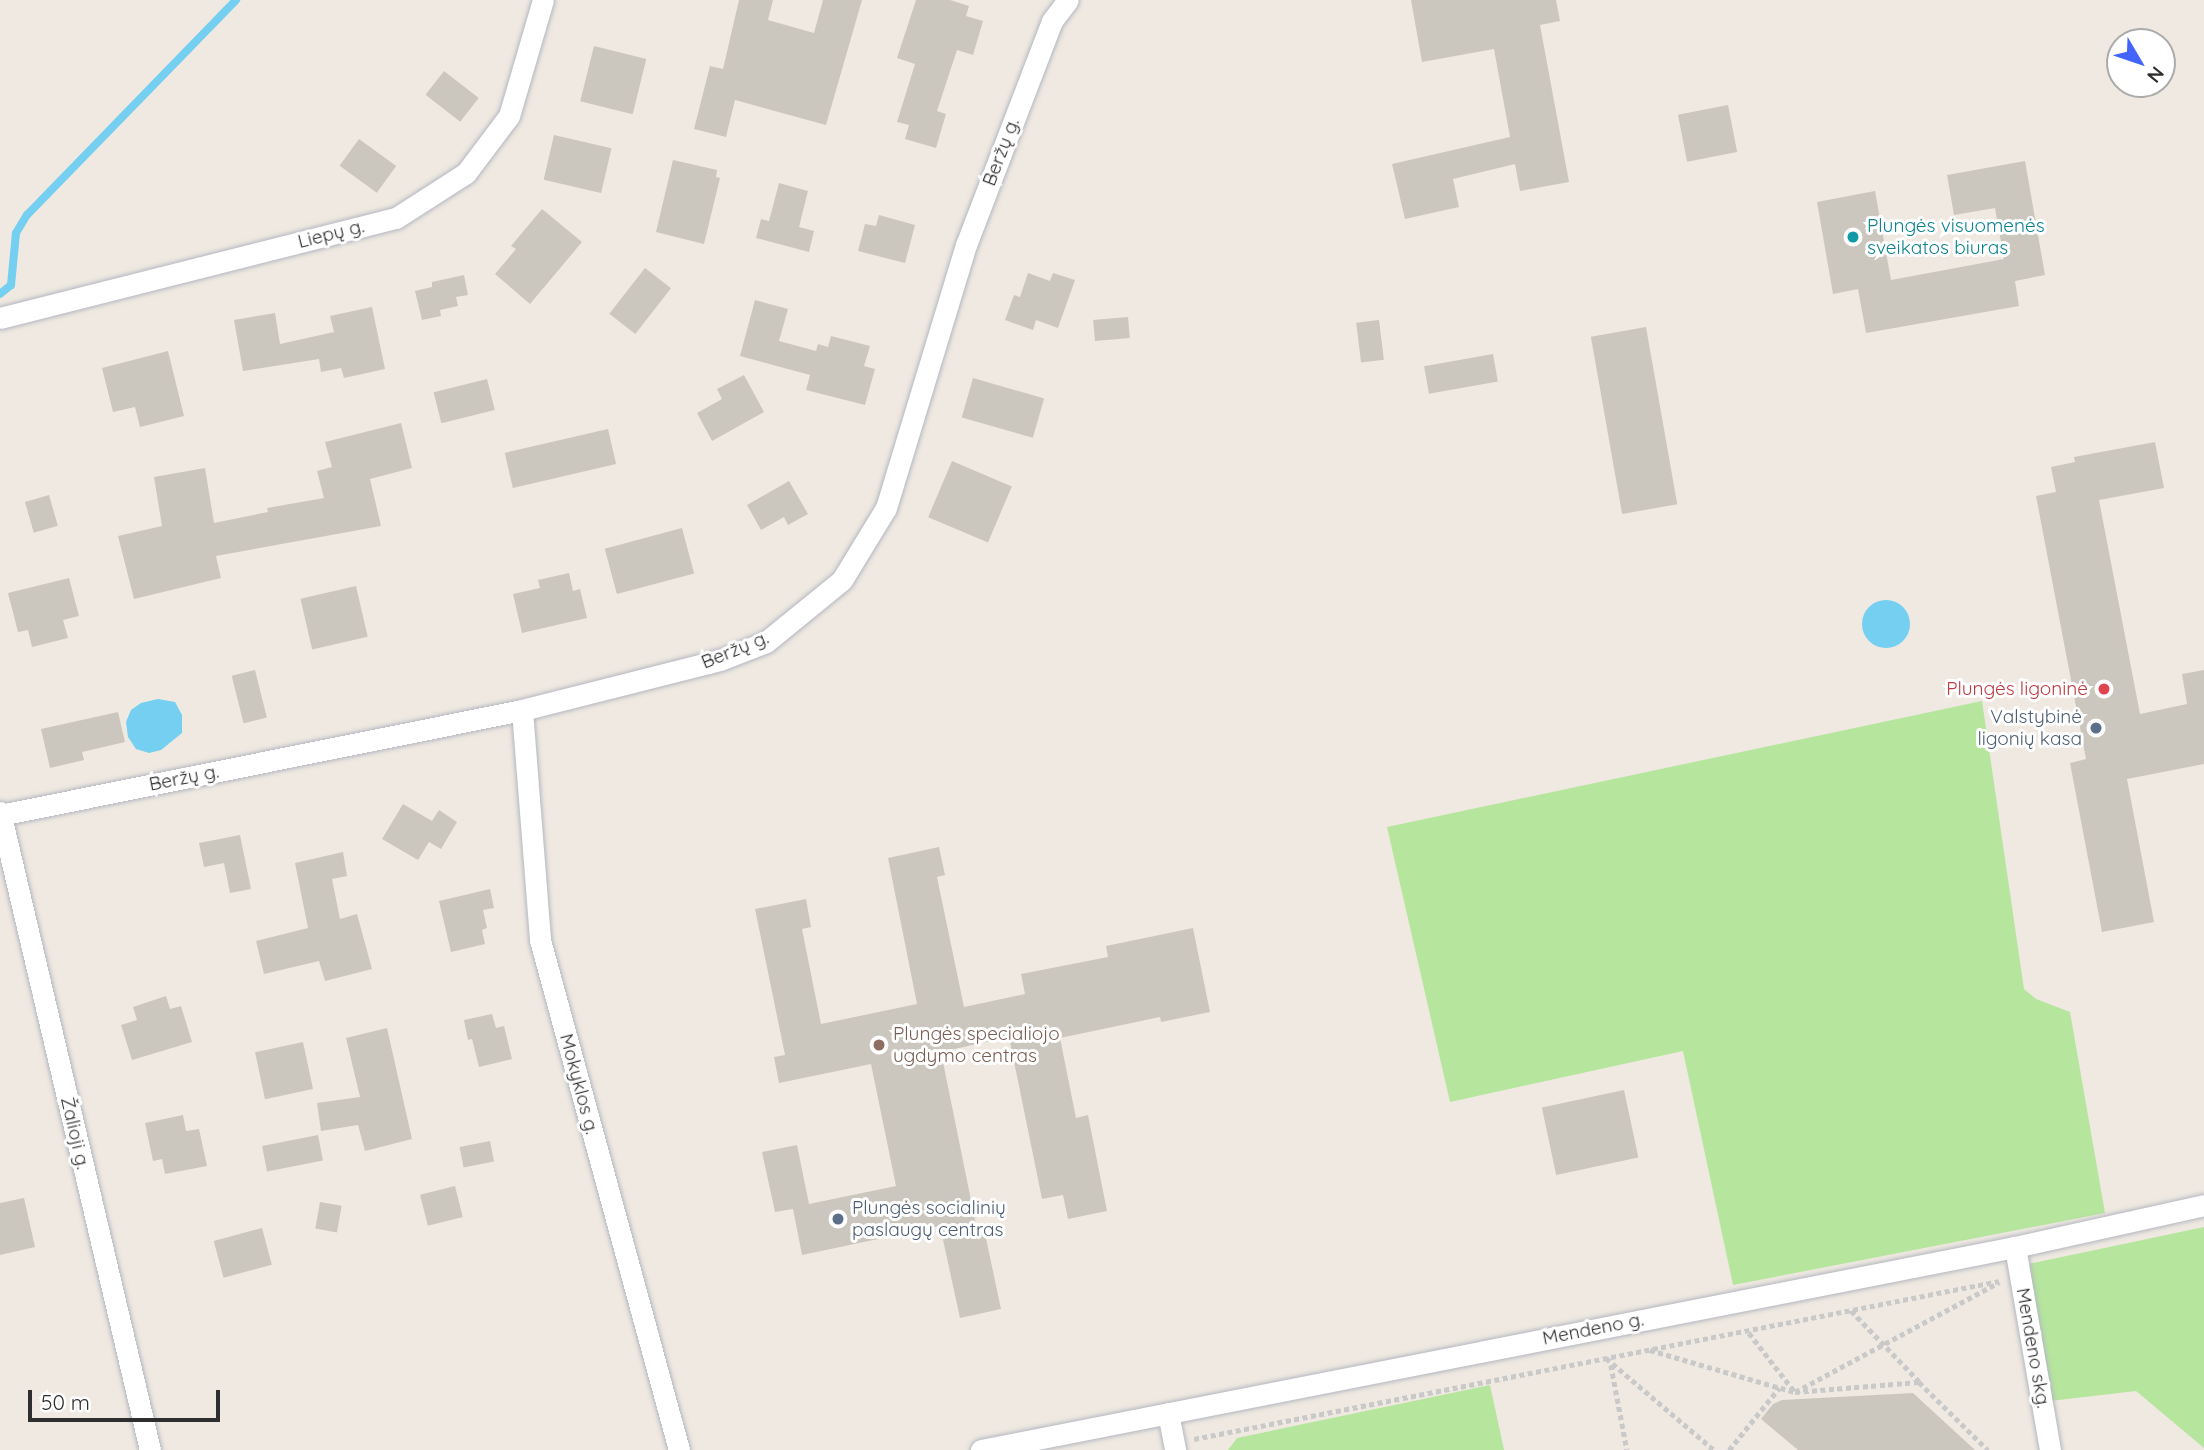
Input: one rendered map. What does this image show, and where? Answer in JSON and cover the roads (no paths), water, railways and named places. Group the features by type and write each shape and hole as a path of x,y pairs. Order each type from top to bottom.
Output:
{"street":[{"name":"Liepų g.","path":"0,318 396,218 466,173 509,116 543,0"},
{"name":"Beržų g.","path":"0,814 522,710 720,660 766,642 842,580 886,508 966,245 1052,20 1068,0"},
{"name":"Mokyklos g.","path":"522,710 540,940 678,1450"},
{"name":"Žalioji g.","path":"0,814 150,1450"},
{"name":"Mendeno g.","path":"981,1450 2015,1247 2204,1205"},
{"name":"Mendeno skg.","path":"2015,1247 2050,1450"},
{"path":"1168,1413 1174,1447"}],"water":[{"path":"1886,600 1895,601 1903,607 1909,615 1909,633 1903,641 1895,647 1886,648 1877,647 1869,641 1863,633 1862,624 1863,615 1869,607 1877,601"},
{"path":"158,699 175,702 182,715 182,733 161,750 149,753 136,749 128,737 126,722 131,710 141,703"}],"waterway":[{"path":"0,294 11,285 16,233 27,215 236,0"}],"place":[{"name":"Plungės visuomenės sveikatos biuras","path":"1853,237"},
{"name":"Plungės ligoninė","path":"2104,689"},
{"name":"Valstybinė ligonių kasa","path":"2096,728"},
{"name":"Plungės specialiojo ugdymo centras","path":"879,1045"},
{"name":"Plungės socialinių paslaugų centras","path":"838,1219"}]}
